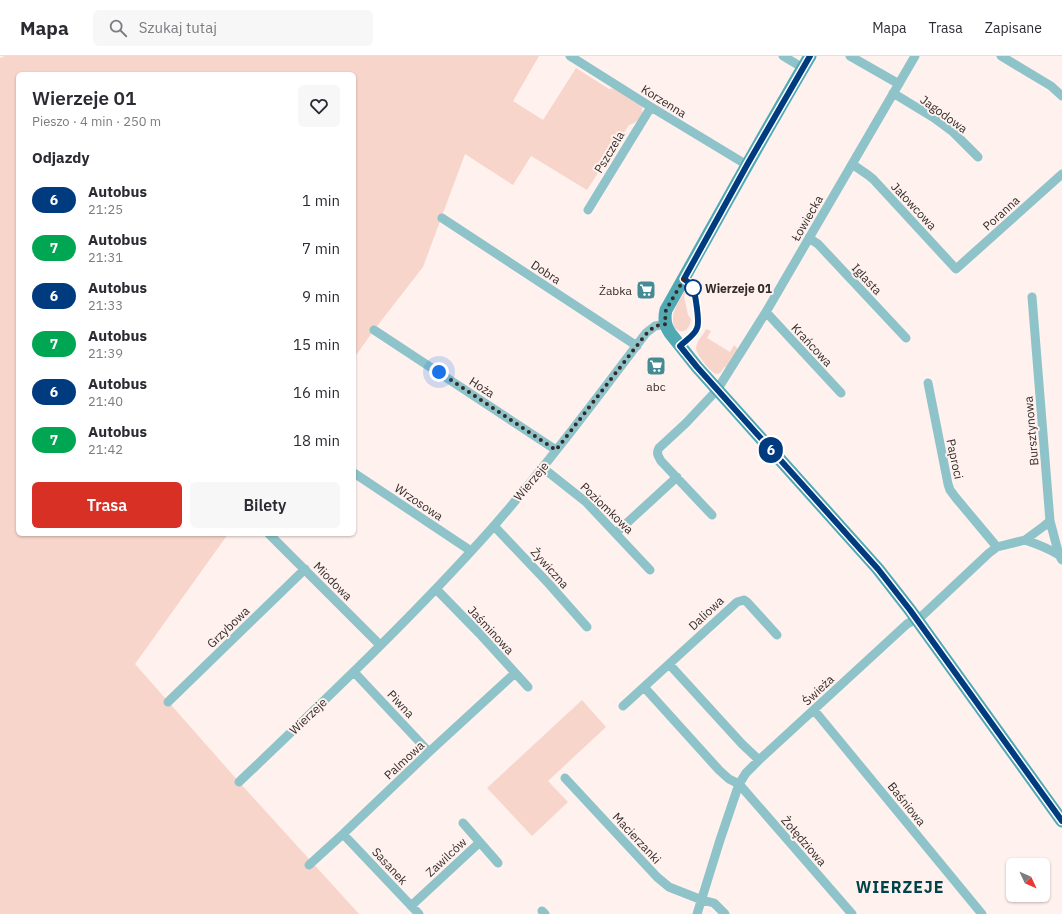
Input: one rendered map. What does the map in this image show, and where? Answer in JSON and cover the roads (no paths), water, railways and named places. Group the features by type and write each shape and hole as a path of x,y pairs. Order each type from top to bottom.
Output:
{"street":[{"name":"Korzenna","path":"570,56 747,165"},
{"path":"783,56 802,68"},
{"path":"810,56 666,310 665,315 668,331 718,390 878,569 916,619 1062,821"},
{"path":"850,56 899,84"},
{"name":"Łowiecka","path":"677,477 661,461 658,454 659,448 718,390 766,312 915,56"},
{"path":"1001,56 1051,86 1062,96"},
{"name":"Jagodowa","path":"893,93 934,118 953,132 978,157"},
{"name":"Pszczela","path":"588,210 651,107"},
{"name":"Jałowcowa","path":"852,164 873,179 956,269"},
{"name":"Poranna","path":"956,269 1062,174"},
{"name":"Dobra","path":"442,218 637,346"},
{"name":"Iglasta","path":"809,238 820,245 906,338"},
{"name":"Bursztynowa","path":"1032,297 1050,521 1061,558"},
{"name":"Krańcowa","path":"766,312 841,393"},
{"name":"Wierzeje","path":"239,782 354,672 436,589 494,526 543,468 652,328 666,324"},
{"name":"Hoża","path":"374,330 556,450"},
{"name":"Paproci","path":"928,383 950,490 997,547"},
{"name":"Poziomkowa","path":"543,468 586,502 650,570"},
{"name":"Wrzosowa","path":"356,474 471,551"},
{"path":"616,533 677,477 712,514"},
{"name":"Świeża","path":"697,914 739,784 746,773 907,624 923,615 989,553 997,547 1025,540 1050,521"},
{"name":"Żywiczna","path":"494,526 587,627"},
{"name":"Miodowa","path":"271,536 380,645"},
{"path":"1025,540 1050,549 1061,558"},
{"name":"Grzybowa","path":"168,702 305,570"},
{"name":"Jaśminowa","path":"436,589 528,687"},
{"name":"Daliowa","path":"623,706 737,602 744,600 747,602 777,636"},
{"path":"669,664 742,744 759,760"},
{"name":"Piwna","path":"354,672 429,752"},
{"name":"Palmowa","path":"308,865 515,673"},
{"path":"644,687 719,770 739,784"},
{"name":"Baśniowa","path":"814,710 982,914"},
{"name":"Macierzanki","path":"565,778 657,877 669,887 714,903 725,914"},
{"name":"Żołędziowa","path":"739,784 852,914"},
{"name":"Zawilców","path":"463,823 498,863"},
{"name":"Sasanek","path":"343,834 419,914"},
{"name":"Zawilców","path":"411,906 480,842"}],"place":[{"name":"Wierzeje 01","path":"693,288"},
{"name":"Żabka","path":"646,290"},
{"name":"abc","path":"656,366"}],"district":[{"name":"WIERZEJE","path":"900,887"}]}
